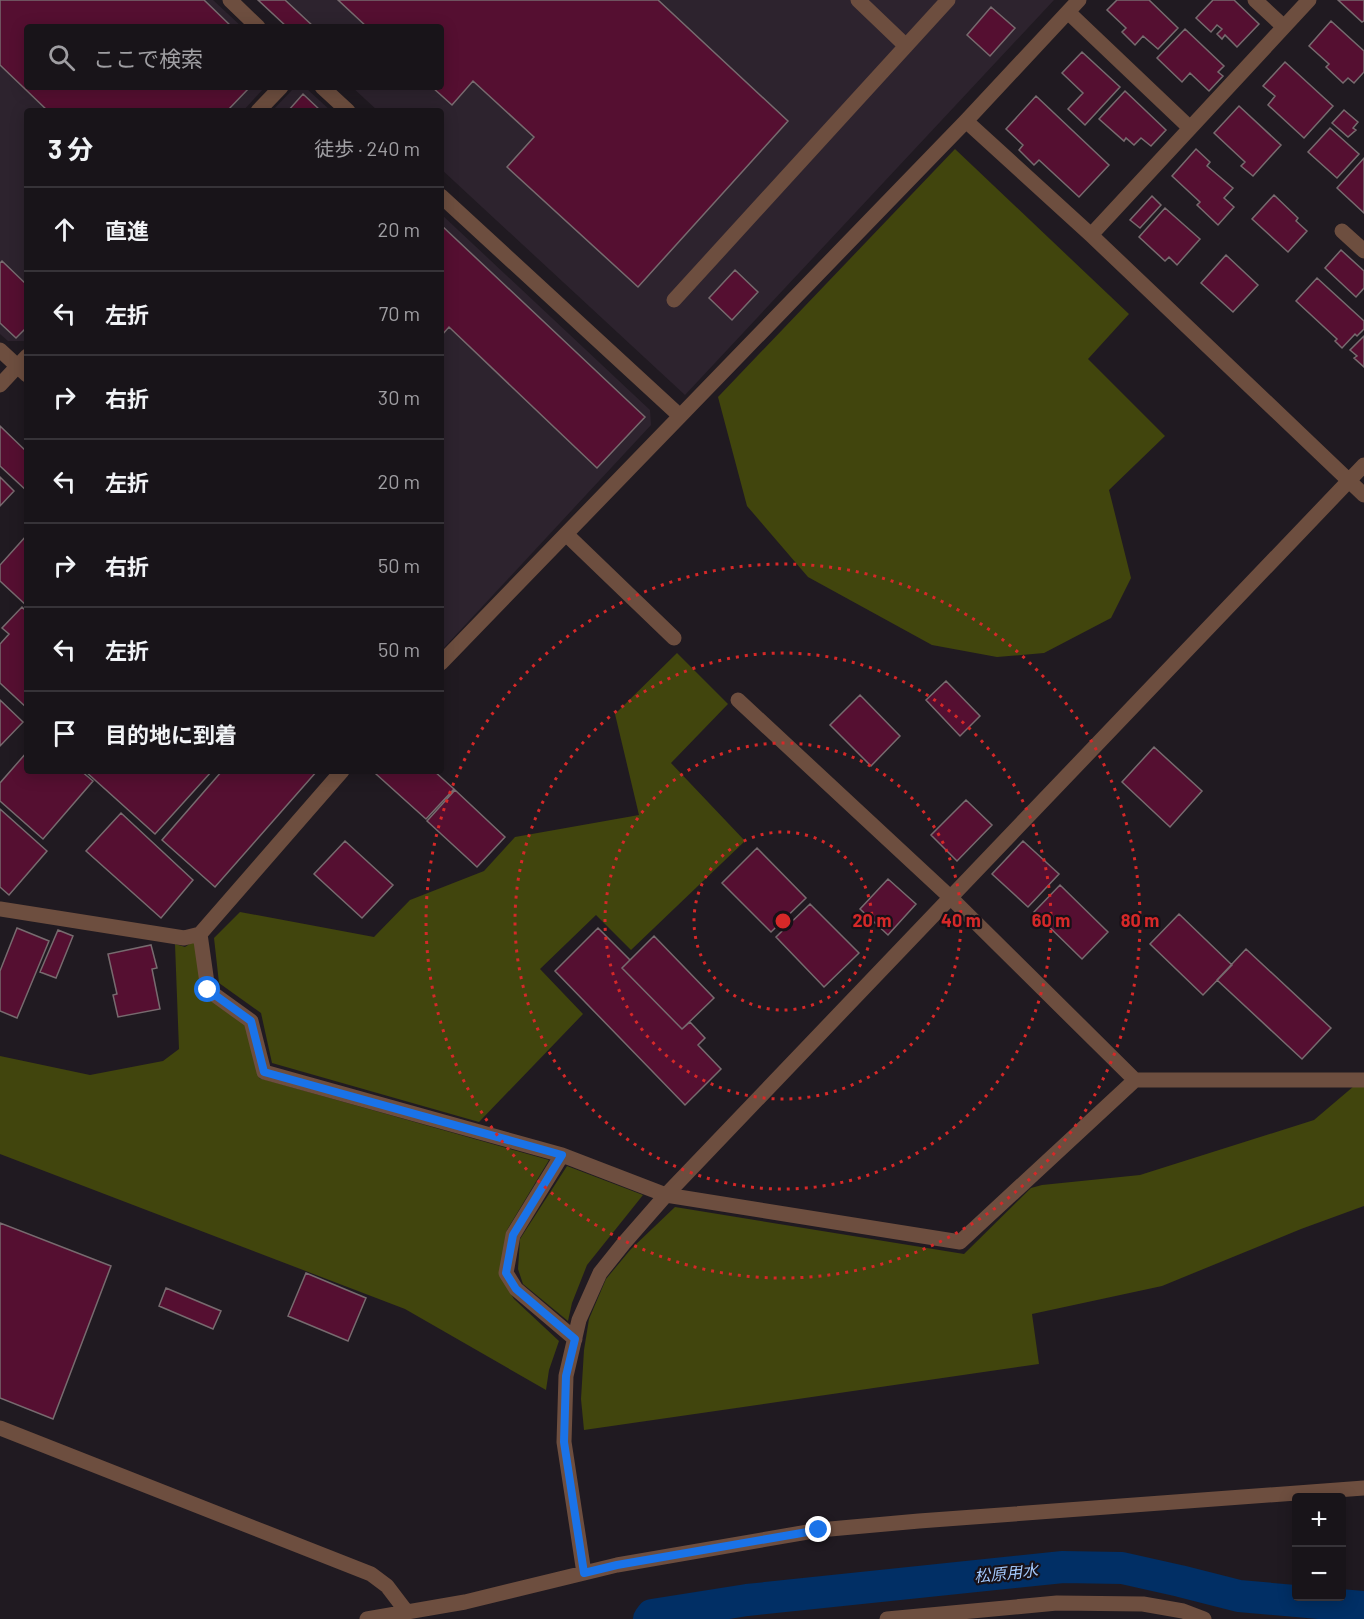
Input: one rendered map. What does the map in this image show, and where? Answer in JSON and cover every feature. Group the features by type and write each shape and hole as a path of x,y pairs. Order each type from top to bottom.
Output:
{"street":[{"path":"230,0 255,24"},
{"path":"858,0 906,46"},
{"path":"674,300 948,0"},
{"path":"444,660 966,122 1079,0"},
{"path":"1255,0 1284,27"},
{"path":"1091,235 1309,0"},
{"path":"1068,12 1190,128"},
{"path":"261,108 278,90"},
{"path":"325,90 345,108"},
{"path":"966,122 1091,235 1364,495"},
{"path":"444,199 680,416"},
{"path":"1342,231 1364,251"},
{"path":"0,350 24,366 0,384"},
{"path":"584,1573 564,1442 566,1376 579,1320 600,1273 666,1195 1364,465"},
{"path":"566,534 674,638"},
{"path":"738,700 950,897 1135,1080"},
{"path":"0,909 184,938 200,934 339,774"},
{"path":"200,934 208,990 251,1021 264,1072 562,1155 666,1195 960,1242 1135,1080 1364,1080"},
{"path":"562,1155 513,1235 506,1273 516,1289 575,1339"},
{"path":"0,1428 371,1574 387,1586 406,1611"},
{"path":"367,1619 465,1602 617,1565 819,1530 1364,1488"},
{"path":"887,1619 1057,1603 1143,1604 1183,1611 1204,1619"}],"shaded area":[{"path":"0,0 213,0 239,24 24,24 24,90 262,90 246,108 24,108 24,341 8,341 0,334"},
{"path":"257,0 1054,0 685,395 444,172 444,108 375,108 355,90 444,90 444,24 284,24"},
{"path":"292,90 308,90 328,108 275,108"},
{"path":"444,217 650,410 651,425 444,648"}],"green space":[{"path":"955,149 1129,314 1088,359 1165,436 1109,490 1131,578 1111,618 1044,653 997,657 932,645 808,577 747,506 718,397"},
{"path":"677,653 728,704 671,763 745,841 631,950 596,915 540,969 583,1014 479,1122 272,1063 261,1013 219,983 214,938 240,912 374,937 410,900 484,871 515,837 639,815 615,714"},
{"path":"194,941 203,995 247,1025 259,1078 549,1160 507,1230 499,1274 514,1299 559,1341 549,1370 546,1390 405,1309 0,1154 0,1056 90,1075 163,1061 179,1049 175,944 185,947"},
{"path":"1354,1086 1364,1086 1364,1206 1301,1229 1162,1286 1032,1314 1039,1364 584,1430 581,1399 584,1350 589,1319 606,1279 631,1249 675,1207 964,1254 1031,1188 1140,1175 1314,1120"},
{"path":"567,1166 643,1195 587,1265 572,1303 568,1321 523,1284 518,1269 520,1239"}],"building":[{"path":"0,0 204,0 229,24 24,24 24,88 0,65"},
{"path":"258,0 285,0 311,24 284,24"},
{"path":"338,0 658,0 788,121 638,287 507,167 534,137 473,81 452,105 435,90 444,90 444,24 364,24"},
{"path":"1117,0 1149,0 1178,28 1158,49 1143,36 1135,45 1122,32 1126,28 1107,10"},
{"path":"1213,0 1234,0 1259,24 1237,47 1225,35 1222,39 1217,34 1222,29 1217,25 1211,32 1196,18"},
{"path":"1338,0 1364,0 1364,21 1362,22"},
{"path":"991,7 1015,28 990,56 967,35"},
{"path":"1331,21 1364,51 1364,72 1354,83 1348,78 1343,83 1326,67 1329,64 1309,46"},
{"path":"1185,29 1224,66 1218,72 1223,76 1209,91 1190,73 1182,82 1157,58"},
{"path":"1082,52 1120,87 1085,125 1068,109 1083,93 1062,73"},
{"path":"1285,62 1333,106 1304,138 1268,105 1275,96 1263,86"},
{"path":"26,90 247,90 230,108 45,108"},
{"path":"1125,91 1166,130 1151,146 1141,138 1134,145 1126,138 1124,141 1099,119"},
{"path":"303,94 318,108 291,108"},
{"path":"1036,96 1109,165 1079,197 1039,160 1034,165 1019,150 1023,145 1006,129"},
{"path":"1239,106 1281,145 1253,176 1241,166 1245,162 1214,133"},
{"path":"1344,110 1358,122 1353,128 1356,130 1348,137 1332,123"},
{"path":"1330,128 1359,154 1337,178 1308,152"},
{"path":"1196,149 1210,162 1207,166 1233,188 1224,198 1234,207 1218,225 1197,205 1200,202 1172,176"},
{"path":"1364,158 1364,213 1337,188"},
{"path":"1274,195 1298,218 1296,221 1307,231 1288,252 1252,219"},
{"path":"1152,196 1161,205 1140,228 1130,220"},
{"path":"1165,208 1200,239 1177,265 1169,257 1165,261 1139,237"},
{"path":"444,228 645,417 597,468 449,327 444,333"},
{"path":"1341,250 1364,271 1364,288 1356,297 1325,268"},
{"path":"1226,255 1258,285 1233,312 1201,283"},
{"path":"2,261 24,282 24,330 16,338 0,323 0,263"},
{"path":"735,270 758,292 732,320 709,298"},
{"path":"1317,278 1364,321 1364,329 1357,336 1355,334 1342,348 1335,341 1337,339 1296,301"},
{"path":"1364,336 1364,367 1354,358 1357,356 1350,350"},
{"path":"0,426 24,449 24,488 0,466"},
{"path":"0,477 14,491 0,506"},
{"path":"24,538 24,603 0,581 0,565"},
{"path":"22,607 24,609 24,705 0,683 0,644 9,634 2,628"},
{"path":"946,681 980,716 960,736 926,700"},
{"path":"860,695 900,736 871,766 830,725"},
{"path":"0,700 23,722 0,746"},
{"path":"1154,747 1202,791 1170,827 1122,782"},
{"path":"24,755 24,774 85,774 93,781 43,839 0,801 0,783"},
{"path":"88,774 209,774 155,834"},
{"path":"219,774 314,774 215,887 162,840"},
{"path":"376,774 437,774 454,789 426,819"},
{"path":"455,790 505,837 477,867 427,821"},
{"path":"966,800 992,825 957,861 931,835"},
{"path":"0,809 47,851 9,895 0,887"},
{"path":"121,813 193,880 161,918 86,851"},
{"path":"345,841 393,885 362,918 314,874"},
{"path":"1023,841 1059,874 1028,907 992,874"},
{"path":"757,848 806,898 771,932 722,883"},
{"path":"888,879 916,904 888,935 860,909"},
{"path":"1060,885 1108,932 1082,959 1034,912"},
{"path":"810,904 859,953 824,987 776,937"},
{"path":"1179,914 1232,965 1203,995 1150,944"},
{"path":"17,928 49,941 17,1018 0,1011 0,971"},
{"path":"598,928 630,960 622,968 682,1029 690,1022 705,1038 698,1045 721,1069 685,1105 555,971"},
{"path":"58,930 73,936 56,978 40,972"},
{"path":"654,936 714,998 682,1029 622,968"},
{"path":"151,945 157,968 152,969 160,1009 118,1017 113,995 117,994 108,954"},
{"path":"1246,949 1331,1028 1302,1059 1217,980"},
{"path":"0,1223 111,1266 53,1419 0,1398"},
{"path":"306,1273 366,1298 348,1341 288,1316"},
{"path":"166,1288 221,1311 213,1329 159,1306"}],"waterway":[{"name":"松原用水","path":"649,1619 652,1615 747,1600 1063,1567 1122,1568 1239,1596 1364,1607"}],"route":[{"path":"208,990 251,1021 264,1072 562,1155 513,1235 506,1273 516,1289 575,1339 566,1376 564,1442 584,1573 617,1565 819,1530"}]}
